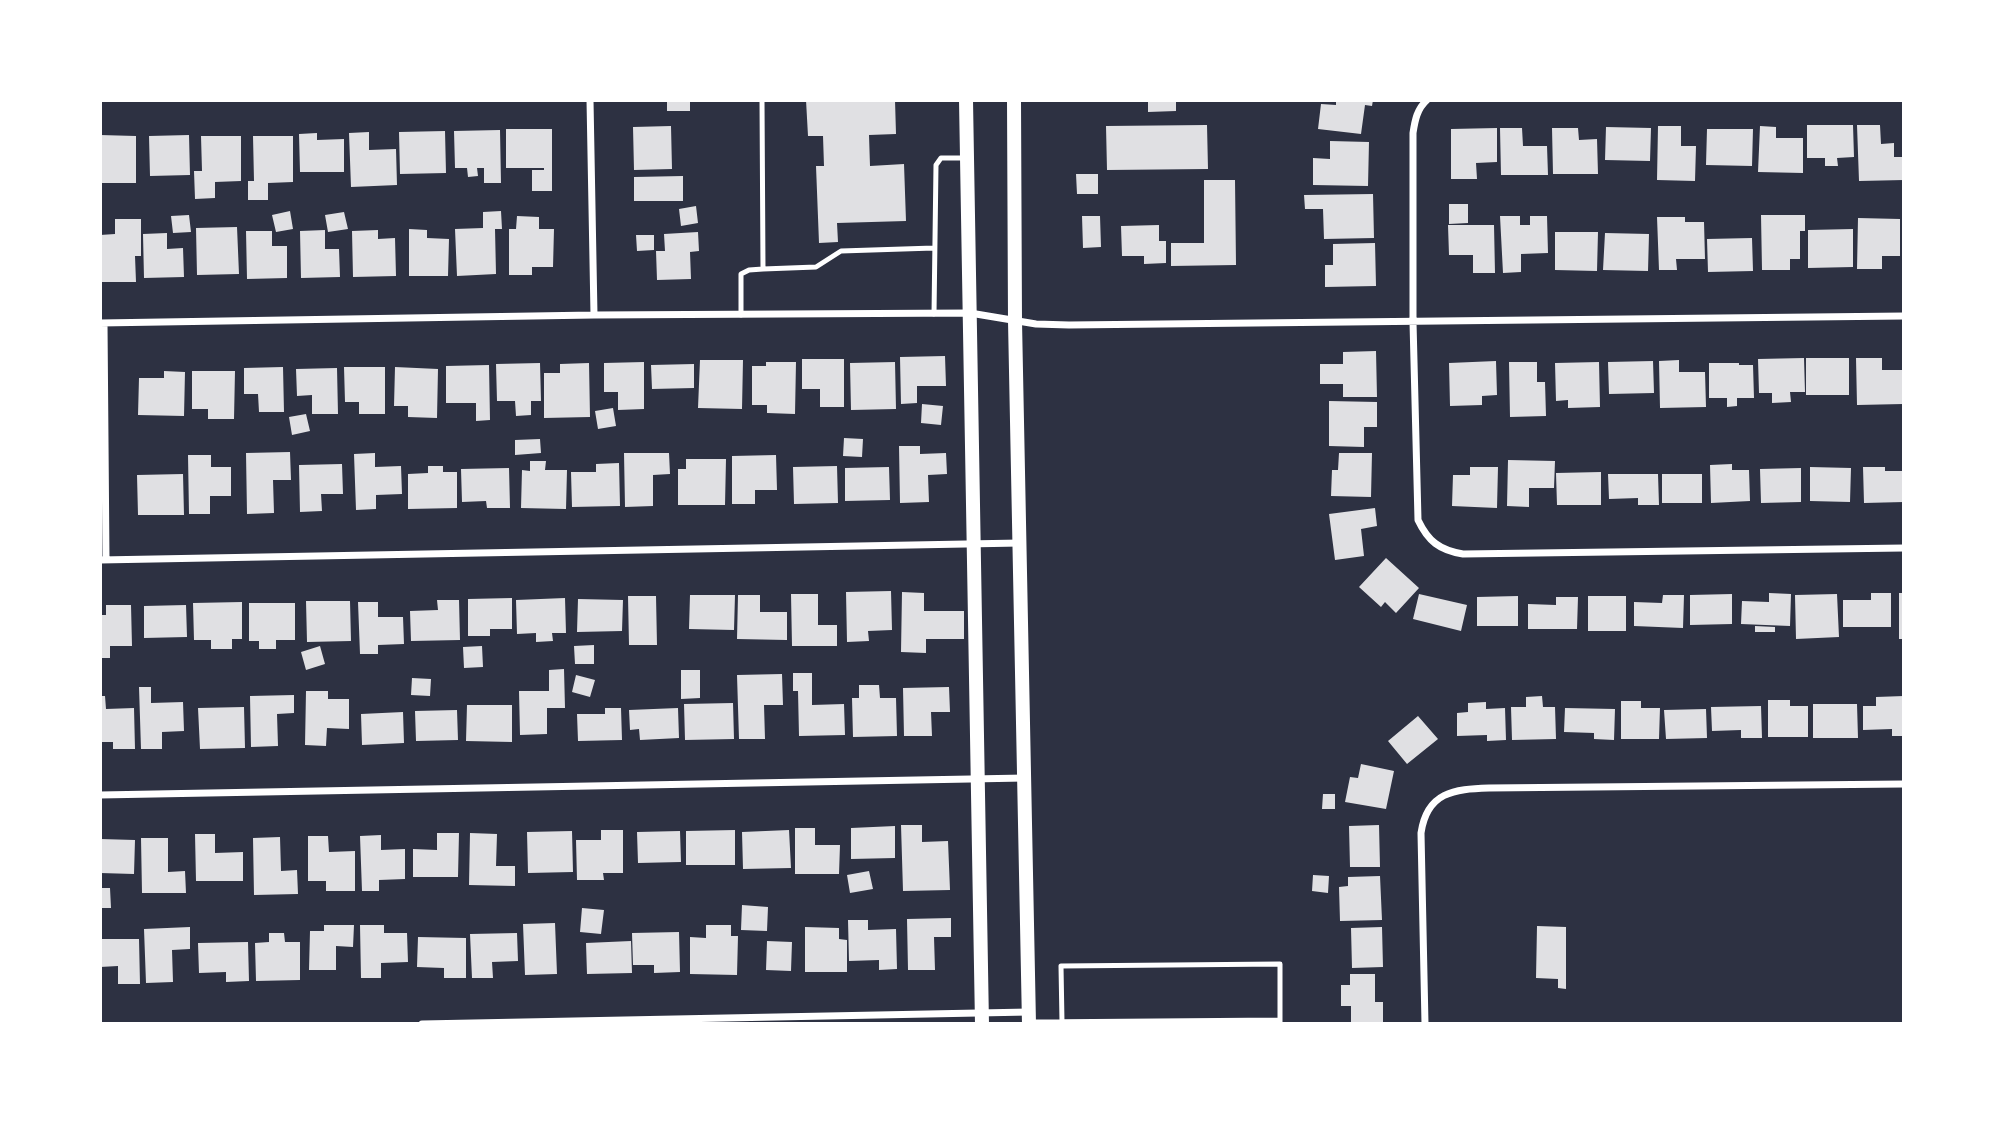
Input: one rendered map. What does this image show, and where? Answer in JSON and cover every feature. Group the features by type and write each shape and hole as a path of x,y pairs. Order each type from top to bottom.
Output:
{"main road":[{"path":"966,100 982,1019"},
{"path":"1014,100 1015,321 1029,1020"}],"street":[{"path":"590,100 594,316"},
{"path":"1427,100 1421,105 1415,118 1413,133 1413,322 1418,520 1431,542 1443,550 1463,554 1904,548"},
{"path":"1021,543 103,560 102,323 970,313 1057,325 1904,316"},
{"path":"100,795 1026,778"},
{"path":"1425,1024 1421,833 1423,820 1429,809 1448,793 1461,789 1904,784"},
{"path":"422,1024 1029,1020"}],"lane":[{"path":"762,100 763,269"},
{"path":"934,314 936,165 941,158 967,158"},
{"path":"741,314 741,274 749,270 816,267 841,251 934,248"},
{"path":"1029,1020 1062,1022 1165,1023 1280,1022 1280,964 1061,966 1062,1022"}],"building":[{"path":"667,100 690,100 690,111 667,111"},
{"path":"806,100 895,100 896,134 869,135 870,166 904,164 906,221 837,223 838,242 819,243 816,166 824,166 823,136 808,136"},
{"path":"1148,100 1176,100 1176,111 1148,112"},
{"path":"1336,100 1373,100 1372,106 1365,105 1361,134 1318,129 1321,104 1336,105"},
{"path":"1207,125 1208,169 1107,170 1106,126"},
{"path":"1807,125 1853,125 1854,157 1837,158 1838,166 1825,166 1825,158 1807,158"},
{"path":"1857,125 1880,125 1881,144 1894,143 1894,157 1904,157 1904,180 1859,181"},
{"path":"671,126 672,169 634,170 633,127"},
{"path":"1658,126 1681,126 1681,146 1696,146 1695,181 1657,180"},
{"path":"1760,126 1776,127 1776,138 1803,138 1803,173 1758,172"},
{"path":"1606,127 1651,128 1650,161 1605,160"},
{"path":"1497,128 1497,162 1476,163 1477,179 1451,179 1451,129"},
{"path":"1500,128 1522,128 1523,146 1547,146 1548,175 1501,175"},
{"path":"1552,128 1578,128 1579,140 1597,139 1598,174 1553,174"},
{"path":"506,129 552,129 552,191 532,191 532,170 544,168 506,168"},
{"path":"1707,129 1753,129 1752,166 1706,165"},
{"path":"500,130 501,183 484,183 484,168 477,168 478,176 468,177 467,168 455,168 454,131"},
{"path":"445,131 446,173 400,174 399,132"},
{"path":"369,132 369,150 396,149 397,185 351,187 349,133"},
{"path":"317,133 317,140 344,139 344,172 300,172 299,134"},
{"path":"100,135 136,136 136,183 100,183"},
{"path":"189,135 190,175 150,176 149,136"},
{"path":"201,136 241,136 241,181 215,182 215,198 195,199 194,171 202,171"},
{"path":"253,136 293,136 293,182 268,183 268,200 248,200 248,181 254,181"},
{"path":"1330,141 1369,142 1368,186 1313,185 1313,158 1330,159"},
{"path":"1076,174 1098,174 1098,194 1077,194"},
{"path":"683,176 683,201 634,201 634,177"},
{"path":"1204,180 1235,180 1236,265 1171,266 1171,243 1204,243"},
{"path":"1373,194 1374,238 1324,239 1323,209 1305,209 1304,195"},
{"path":"1449,204 1468,204 1468,223 1449,224"},
{"path":"696,206 698,223 681,226 679,209"},
{"path":"290,211 293,229 276,232 272,215"},
{"path":"501,211 502,229 495,229 496,274 457,276 455,229 483,228 483,212"},
{"path":"344,212 348,229 328,232 325,215"},
{"path":"189,215 191,232 173,233 171,216"},
{"path":"1761,215 1805,215 1805,231 1800,231 1800,259 1790,259 1790,270 1762,270"},
{"path":"517,216 539,217 539,229 554,229 553,267 532,267 532,275 509,275 509,229 516,229"},
{"path":"1082,216 1100,216 1101,247 1083,248"},
{"path":"1500,216 1520,216 1520,225 1530,225 1530,216 1547,216 1548,253 1521,254 1521,272 1503,273"},
{"path":"1657,217 1685,217 1685,222 1704,222 1705,259 1676,259 1677,270 1659,270"},
{"path":"1858,218 1900,219 1900,256 1882,256 1882,269 1857,269"},
{"path":"115,219 141,219 141,256 135,256 136,282 100,282 100,235 115,234"},
{"path":"1159,225 1159,241 1166,241 1166,263 1144,264 1144,256 1122,256 1121,226"},
{"path":"1448,225 1494,225 1495,273 1473,273 1473,255 1449,255"},
{"path":"237,227 239,274 197,275 196,228"},
{"path":"409,229 427,230 427,238 449,239 448,276 409,276"},
{"path":"1853,229 1853,267 1808,268 1808,230"},
{"path":"325,230 325,249 339,249 340,277 301,278 300,231"},
{"path":"378,230 378,239 395,238 396,276 353,277 352,231"},
{"path":"246,231 272,231 272,246 287,246 287,278 247,279"},
{"path":"698,232 699,251 690,252 691,279 657,280 656,251 665,251 664,234"},
{"path":"1555,232 1598,232 1597,271 1555,270"},
{"path":"167,233 167,249 183,248 184,277 144,278 143,234"},
{"path":"1605,233 1649,234 1648,271 1603,270"},
{"path":"636,235 654,235 654,250 637,251"},
{"path":"1752,238 1753,271 1708,272 1707,239"},
{"path":"1375,243 1376,286 1325,287 1325,265 1333,265 1333,244"},
{"path":"1376,351 1377,397 1343,397 1343,384 1320,384 1320,364 1343,364 1343,352"},
{"path":"945,356 946,386 917,386 917,403 901,404 900,357"},
{"path":"1804,358 1805,392 1790,392 1791,402 1772,403 1772,393 1759,393 1758,359"},
{"path":"1806,358 1849,358 1849,395 1806,395"},
{"path":"1856,358 1882,358 1882,370 1902,370 1903,404 1857,405"},
{"path":"802,359 844,359 844,407 820,407 820,389 802,389"},
{"path":"700,360 743,360 742,409 698,408"},
{"path":"1679,360 1679,372 1705,372 1706,407 1660,408 1659,361"},
{"path":"1496,361 1497,395 1482,396 1482,405 1450,406 1449,363"},
{"path":"1653,361 1654,393 1609,394 1608,362"},
{"path":"644,362 644,409 618,410 618,392 604,392 604,363"},
{"path":"766,362 796,362 795,414 767,413 767,405 752,405 752,366 766,366"},
{"path":"895,362 896,409 851,410 850,363"},
{"path":"1509,362 1537,362 1537,382 1545,382 1546,416 1510,417"},
{"path":"1599,362 1600,407 1568,408 1568,400 1556,401 1555,363"},
{"path":"540,363 541,401 531,401 531,415 516,416 515,401 497,401 496,364"},
{"path":"589,363 590,417 544,418 544,373 560,373 560,364"},
{"path":"1709,363 1753,365 1754,398 1737,398 1737,406 1727,407 1727,398 1709,398"},
{"path":"694,364 694,388 652,389 651,365"},
{"path":"489,365 490,420 476,421 476,403 446,403 446,366"},
{"path":"283,367 284,412 259,412 258,394 244,394 244,368"},
{"path":"344,367 385,367 385,414 359,414 359,402 345,402"},
{"path":"395,367 438,369 437,418 408,417 408,406 394,406"},
{"path":"337,368 338,414 312,414 312,395 297,396 296,369"},
{"path":"164,371 185,372 184,416 138,415 139,378 164,378"},
{"path":"192,371 235,371 234,419 208,419 208,409 192,409"},
{"path":"1329,401 1377,402 1377,427 1364,427 1364,447 1329,446"},
{"path":"922,404 943,406 941,425 921,423"},
{"path":"613,408 616,426 598,429 595,411"},
{"path":"306,414 310,431 292,435 289,417"},
{"path":"844,438 863,439 862,457 843,456"},
{"path":"540,439 541,453 515,455 515,440"},
{"path":"899,446 920,446 920,454 946,453 947,474 928,475 929,502 900,503"},
{"path":"290,452 291,480 273,480 274,513 247,514 246,453"},
{"path":"375,453 375,467 401,466 402,494 376,495 376,509 356,510 354,454"},
{"path":"624,453 669,453 670,474 653,475 653,506 625,507"},
{"path":"1339,453 1372,453 1371,497 1331,496 1332,470 1338,470"},
{"path":"188,455 211,455 211,467 231,467 231,496 210,496 210,514 189,514"},
{"path":"776,455 777,490 755,490 755,504 732,504 732,456"},
{"path":"686,459 726,459 725,505 678,505 678,469 686,469"},
{"path":"1508,460 1555,461 1554,488 1529,488 1529,507 1507,506"},
{"path":"530,461 546,461 545,470 567,470 566,509 521,508 522,470 530,471"},
{"path":"619,463 620,506 572,507 571,472 596,472 596,464"},
{"path":"342,464 343,494 321,494 322,511 300,512 299,465"},
{"path":"1732,464 1732,470 1749,470 1750,501 1711,503 1710,465"},
{"path":"428,466 443,466 443,472 457,472 457,508 408,509 408,474 428,473"},
{"path":"837,466 838,503 794,504 793,467"},
{"path":"889,467 890,500 845,501 845,468"},
{"path":"1470,467 1498,467 1497,508 1452,506 1453,475 1470,475"},
{"path":"1810,467 1851,468 1850,502 1810,501"},
{"path":"1863,467 1885,467 1885,471 1903,471 1904,502 1864,503"},
{"path":"509,468 510,508 487,508 486,501 462,502 461,469"},
{"path":"1801,468 1801,502 1761,503 1760,469"},
{"path":"1601,472 1601,505 1557,505 1556,473"},
{"path":"183,474 184,515 138,515 137,475"},
{"path":"1608,474 1658,474 1659,505 1638,505 1638,498 1609,499"},
{"path":"1662,474 1702,474 1702,503 1662,503"},
{"path":"1375,508 1377,526 1361,529 1364,556 1335,560 1329,514"},
{"path":"1386,558 1419,588 1396,613 1385,602 1381,607 1359,587"},
{"path":"891,591 892,630 868,631 869,641 847,642 846,592"},
{"path":"902,592 924,593 924,611 964,611 964,639 926,639 926,653 901,652"},
{"path":"1769,593 1791,594 1790,626 1741,624 1742,601 1769,602"},
{"path":"1871,593 1891,593 1891,627 1843,627 1843,600 1871,600"},
{"path":"1899,593 1904,593 1904,639 1899,639"},
{"path":"791,594 818,594 818,625 837,625 837,646 792,646"},
{"path":"1419,594 1467,605 1461,631 1413,619"},
{"path":"1732,594 1732,624 1690,625 1690,595"},
{"path":"1837,594 1839,637 1796,639 1795,595"},
{"path":"690,595 735,595 734,630 689,629"},
{"path":"738,595 760,595 760,612 787,612 787,640 737,639"},
{"path":"1663,595 1684,595 1683,628 1634,626 1634,602 1662,603"},
{"path":"628,596 656,596 657,645 629,645"},
{"path":"1518,596 1518,626 1477,626 1477,597"},
{"path":"1588,596 1626,596 1626,631 1588,631"},
{"path":"1556,597 1578,597 1577,629 1528,629 1528,604 1556,605"},
{"path":"512,598 512,629 490,629 490,636 468,636 468,599"},
{"path":"565,598 566,633 552,633 553,641 536,642 536,633 517,634 516,600"},
{"path":"578,599 623,600 622,631 577,632"},
{"path":"437,600 459,600 460,640 411,641 410,611 438,610"},
{"path":"306,601 350,601 351,641 307,642"},
{"path":"242,602 242,639 232,639 232,649 211,649 211,640 194,640 193,603"},
{"path":"358,602 378,602 378,617 403,617 404,644 378,645 378,654 360,654"},
{"path":"249,603 295,603 295,640 276,640 276,649 259,649 259,641 249,641"},
{"path":"106,605 131,605 132,646 110,646 110,658 100,658 100,615 106,615"},
{"path":"186,605 187,637 144,638 144,606"},
{"path":"1755,626 1775,627 1775,632 1755,632"},
{"path":"594,645 594,664 575,664 574,646"},
{"path":"320,646 325,664 306,670 301,652"},
{"path":"482,646 483,667 464,668 463,647"},
{"path":"564,669 565,708 547,708 547,734 520,735 519,691 549,691 549,670"},
{"path":"681,670 700,670 700,698 681,699"},
{"path":"793,673 812,673 812,705 844,704 845,735 799,736 798,691 793,691"},
{"path":"782,674 783,705 764,705 765,739 739,739 737,675"},
{"path":"576,675 595,680 590,697 572,692"},
{"path":"412,678 431,679 430,696 411,695"},
{"path":"859,685 879,685 880,698 896,698 897,736 853,737 852,698 859,698"},
{"path":"139,687 151,687 151,703 183,702 184,731 162,732 162,749 141,749"},
{"path":"949,687 950,712 931,712 932,736 904,736 903,688"},
{"path":"306,691 328,691 328,699 349,699 349,729 327,728 326,746 305,745"},
{"path":"294,695 294,713 277,714 278,746 251,747 250,696"},
{"path":"100,696 105,696 106,709 134,708 135,749 113,749 113,742 100,742"},
{"path":"1542,696 1543,707 1555,707 1556,739 1512,740 1511,707 1526,707 1526,697"},
{"path":"1904,696 1904,736 1892,736 1892,729 1863,730 1863,706 1876,706 1876,697"},
{"path":"1768,700 1790,700 1790,706 1808,706 1808,737 1768,737"},
{"path":"1621,701 1641,701 1641,708 1660,708 1659,739 1621,739"},
{"path":"1486,702 1486,709 1505,708 1506,740 1487,741 1487,735 1457,736 1457,713 1468,712 1468,703"},
{"path":"733,703 734,739 685,740 684,704"},
{"path":"1813,704 1857,704 1858,738 1813,738"},
{"path":"467,705 512,705 512,742 466,741"},
{"path":"1761,706 1762,738 1741,738 1741,730 1712,731 1711,707"},
{"path":"244,707 245,748 200,749 198,708"},
{"path":"605,708 621,708 622,740 578,741 577,714 605,714"},
{"path":"678,708 679,738 640,740 639,729 630,730 629,710"},
{"path":"1565,708 1615,709 1614,740 1594,739 1594,733 1564,732"},
{"path":"1706,709 1707,738 1666,739 1664,710"},
{"path":"457,710 458,740 416,741 415,711"},
{"path":"403,712 404,743 362,745 361,714"},
{"path":"1418,716 1438,739 1407,764 1388,741"},
{"path":"1361,764 1394,771 1386,809 1345,802 1350,777 1358,778"},
{"path":"1323,794 1335,794 1335,809 1322,809"},
{"path":"901,825 922,825 922,842 948,841 950,890 903,891"},
{"path":"1379,825 1380,867 1350,867 1349,826"},
{"path":"895,826 895,858 851,859 851,828"},
{"path":"795,828 815,828 815,845 840,845 839,874 795,874"},
{"path":"601,830 623,830 623,873 603,873 604,880 577,880 576,840 601,840"},
{"path":"735,830 735,865 686,865 686,831"},
{"path":"789,830 791,868 743,869 742,832"},
{"path":"572,831 573,872 528,873 527,832"},
{"path":"680,831 681,862 638,863 637,832"},
{"path":"437,833 459,833 458,877 413,877 413,849 437,850"},
{"path":"470,833 497,834 496,866 515,866 515,886 469,885"},
{"path":"195,834 215,834 215,853 243,852 243,881 196,881"},
{"path":"381,835 381,850 405,849 405,879 379,880 379,891 362,891 360,836"},
{"path":"308,836 328,836 329,852 355,851 355,891 326,891 326,881 308,881"},
{"path":"280,837 281,871 297,870 298,894 254,895 253,838"},
{"path":"141,838 168,838 168,872 185,871 186,893 142,893"},
{"path":"100,839 135,840 134,874 100,873"},
{"path":"869,871 873,889 850,893 847,875"},
{"path":"1313,875 1329,876 1328,893 1312,891"},
{"path":"1380,876 1382,920 1340,921 1339,887 1348,886 1348,877"},
{"path":"100,888 110,888 111,908 100,908"},
{"path":"742,905 768,907 767,931 741,930"},
{"path":"582,908 604,910 601,934 580,932"},
{"path":"951,918 951,937 934,937 935,970 908,970 907,919"},
{"path":"848,920 868,920 868,930 896,929 897,969 879,970 879,960 849,961"},
{"path":"555,923 557,974 525,975 523,924"},
{"path":"324,925 354,925 353,947 336,946 336,970 309,970 310,931 324,931"},
{"path":"360,925 384,925 384,933 407,933 408,962 381,963 381,978 361,978"},
{"path":"706,925 731,925 731,936 738,936 737,975 690,974 690,937 706,938"},
{"path":"1537,926 1566,927 1566,989 1558,988 1558,979 1536,978"},
{"path":"190,927 190,949 172,950 173,982 146,983 144,929"},
{"path":"805,927 839,928 839,939 847,940 847,972 805,972"},
{"path":"1382,927 1383,967 1352,968 1351,928"},
{"path":"679,932 680,972 654,973 654,965 633,965 632,933"},
{"path":"269,933 284,933 285,942 300,942 300,980 256,981 255,943 269,942"},
{"path":"517,933 518,961 492,962 493,978 472,978 470,934"},
{"path":"418,937 466,938 466,978 444,978 444,968 417,967"},
{"path":"100,939 139,939 140,984 118,984 118,966 100,967"},
{"path":"631,941 632,973 587,974 586,943"},
{"path":"767,941 792,942 791,971 766,970"},
{"path":"248,942 249,981 226,982 226,972 199,973 198,943"},
{"path":"1350,974 1375,974 1375,1002 1383,1002 1383,1022 1351,1022 1351,1006 1341,1006 1341,985 1350,985"}]}
